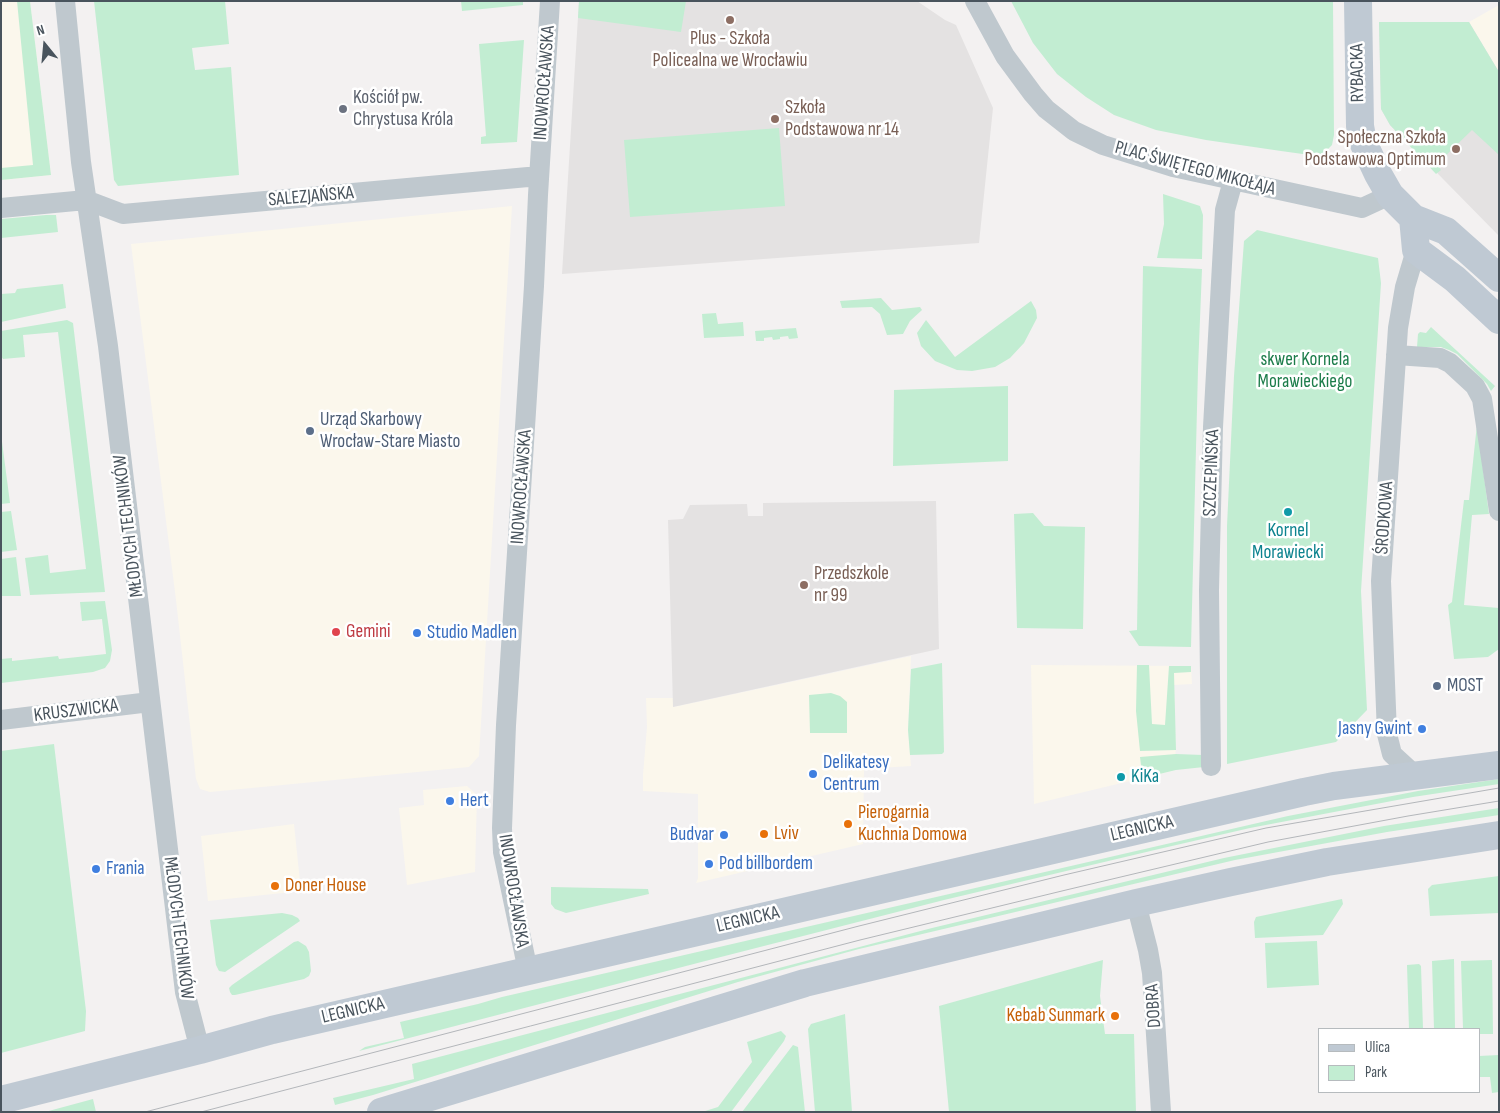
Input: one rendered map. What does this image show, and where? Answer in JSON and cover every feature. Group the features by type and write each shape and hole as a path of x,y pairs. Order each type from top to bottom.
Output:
{"main road":[{"name":"RYBACKA","path":"1358,1 1360,126 1367,152 1390,195 1413,218 1446,231 1499,278"},
{"path":"1413,218 1416,250 1455,279 1499,320"},
{"name":"LEGNICKA","path":"1,1100 272,1030 1304,792 1334,786 1499,765"},
{"path":"381,1112 805,983 1136,903 1327,862 1499,835"}],"street":[{"name":"MŁODYCH TECHNIKÓW","path":"65,1 86,200 105,330 186,992 200,1050"},
{"name":"INOWROCŁAWSKA","path":"528,971 503,852 502,828 506,725 535,279 539,176 550,1"},
{"name":"PLAC ŚWIĘTEGO MIKOŁAJA","path":"975,1 1005,56 1046,109 1074,131 1103,145 1164,164 1233,181 1362,208 1390,195"},
{"name":"SALEZJAŃSKA","path":"86,200 123,214 520,176 539,176"},
{"name":"SZCZEPIŃSKA","path":"1211,766 1209,590 1213,427 1225,218 1233,181"},
{"path":"1,208 86,200"},
{"name":"ŚRODKOWA","path":"1416,250 1405,287 1398,328 1381,581 1387,734 1392,754 1416,776"},
{"path":"1396,355 1440,358 1450,363 1475,386 1482,399 1486,419 1499,511"},
{"name":"KRUSZWICKA","path":"1,720 150,702"},
{"name":"DOBRA","path":"1136,903 1152,973 1161,1112"}],"shaded area":[{"path":"1,1 30,1 51,175 1,180"},
{"path":"579,1 917,1 945,20 956,25 993,108 979,243 562,274"},
{"path":"1499,5 1499,72 1469,22"},
{"name":"Społeczna Szkoła Podstawowa Optimum","path":"1379,22 1469,22 1499,72 1499,236 1390,125 1381,109"},
{"path":"512,206 479,756 469,767 210,792 200,789 196,779 176,600 131,244"},
{"name":"Przedszkole nr 99","path":"936,501 939,649 673,707 668,520 683,519 690,505 747,504 748,516 763,516 763,503"},
{"path":"911,656 908,730 911,766 864,769 863,844 696,883 698,878 698,794 643,791 647,727 646,698 673,698 674,707"},
{"path":"1031,665 1191,666 1192,684 1174,685 1176,770 1034,804"},
{"path":"467,786 477,795 475,872 407,885 399,808 424,805 423,790"},
{"path":"294,824 301,891 208,901 201,836"}],"green space":[{"path":"17,1 30,1 51,175 1,180 1,168 33,165"},
{"path":"94,1 225,1 229,44 192,48 195,70 231,67 239,175 118,186 114,180"},
{"path":"461,1 523,1 523,5 462,11"},
{"path":"579,1 686,1 681,32 578,18"},
{"path":"1011,1 1333,1 1334,135 1332,145 1325,152 1317,156 1206,140 1156,130 1114,115 1086,97 1057,74 1033,43"},
{"name":"Społeczna Szkoła Podstawowa Optimum","path":"1379,22 1469,22 1499,72 1499,155 1472,130 1437,164 1441,170 1436,174 1390,125 1381,109"},
{"path":"524,40 517,142 481,144 481,137 486,136 479,44"},
{"path":"779,128 785,206 630,217 624,140"},
{"path":"1163,194 1200,206 1203,215 1202,259 1157,258 1164,224"},
{"path":"56,215 58,232 1,238 1,219"},
{"name":"skwer Kornela Morawieckiego","path":"1257,230 1378,258 1381,283 1361,591 1367,710 1336,742 1227,764 1227,526 1234,376 1244,241"},
{"path":"1143,266 1202,269 1191,647 1139,646 1129,631 1137,630"},
{"path":"63,284 66,308 1,322 1,294 15,293 17,289"},
{"path":"881,298 892,310 920,307 922,310 910,321 903,334 887,335 880,314 872,307 842,308 840,301"},
{"path":"1031,301 1036,310 1037,318 1024,343 1010,358 995,367 972,371 957,370 935,361 921,346 917,333 926,320 955,357"},
{"path":"716,313 718,324 743,322 744,336 704,338 702,314"},
{"path":"67,320 73,323 105,592 30,595 25,558 48,555 50,573 86,569 58,332 23,335 25,357 3,359 1,356 1,331"},
{"path":"1431,327 1495,386 1491,391 1487,384 1457,354 1441,347 1417,347 1418,334 1420,332 1426,333"},
{"path":"796,328 798,338 789,339 788,336 773,340 772,337 764,338 764,341 756,341 755,331"},
{"path":"1008,386 1008,461 893,466 894,390"},
{"path":"1477,424 1489,514 1472,515 1464,605 1499,608 1499,649 1488,657 1454,659 1448,605 1452,602 1464,500 1469,500"},
{"path":"1,434 10,503 1,504"},
{"path":"11,511 17,550 1,552 1,512"},
{"path":"1033,513 1044,526 1085,527 1083,629 1017,628 1014,514"},
{"path":"16,557 21,596 1,596 1,559"},
{"path":"105,601 112,650 110,661 105,668 93,672 1,683 1,659 12,658 12,661 58,656 59,659 106,654 102,619 82,621 80,602"},
{"path":"942,663 944,752 942,754 910,755 908,730 911,669"},
{"path":"1137,665 1149,665 1152,724 1165,725 1169,666 1191,666 1191,672 1174,673 1176,750 1140,751 1136,711"},
{"path":"831,693 840,696 847,702 847,733 810,733 809,695"},
{"path":"54,744 86,1011 85,1031 1,1053 1,751"},
{"path":"1176,754 1203,755 1204,767 1176,770 1147,777 1142,773 1140,757"},
{"path":"1499,779 1499,784 1413,797 1250,828 944,900 359,1051 365,1047 404,1038 400,1022 502,997 1288,816 1418,791"},
{"path":"1499,808 1499,815 1387,832 1235,860 859,949 738,982 373,1095 335,1105 333,1098 414,1079 412,1064 932,928 1224,858 1384,826"},
{"path":"1499,876 1499,913 1430,916 1428,889 1432,885"},
{"path":"551,887 648,889 649,894 566,913 555,909 551,904"},
{"path":"1342,899 1343,904 1323,935 1255,938 1254,922 1256,917"},
{"path":"282,913 292,915 300,921 225,972 219,971 216,965 210,920"},
{"path":"298,941 306,946 309,952 311,971 309,976 304,979 232,995 229,988 232,985"},
{"path":"1317,941 1319,985 1267,988 1265,943"},
{"path":"1454,959 1455,1028 1434,1028 1432,961"},
{"path":"1103,960 1100,996 1105,1034 1134,1034 1136,1112 949,1112 939,1006"},
{"path":"1492,960 1493,1034 1480,1034 1480,1028 1463,1028 1461,961"},
{"path":"1419,964 1421,966 1423,1028 1409,1028 1407,965"},
{"path":"845,1014 852,1112 815,1112 808,1029 811,1024"},
{"path":"781,1031 786,1036 784,1041 731,1112 702,1112 718,1107 752,1062 747,1042"},
{"path":"793,1045 798,1047 805,1112 742,1112"},
{"path":"1499,1055 1499,1092 1492,1093 1490,1077 1480,1077 1480,1056"},
{"path":"93,1099 96,1112 45,1112"}],"tram line":[{"path":"145,1112 859,926 1064,875 1266,828 1499,788"},
{"path":"201,1112 860,940 1066,890 1268,842 1499,801"}],"place":[{"name":"Plus - Szkoła Policealna we Wrocławiu","path":"730,20"},
{"name":"Kościół pw. Chrystusa Króla","path":"343,109"},
{"name":"Szkoła Podstawowa nr 14","path":"775,119"},
{"name":"Społeczna Szkoła Podstawowa Optimum","path":"1456,149"},
{"name":"Urząd Skarbowy Wrocław-Stare Miasto","path":"310,431"},
{"name":"Kornel Morawiecki","path":"1288,512"},
{"name":"Przedszkole nr 99","path":"804,585"},
{"name":"Gemini","path":"336,632"},
{"name":"Studio Madlen","path":"417,633"},
{"name":"MOST","path":"1437,686"},
{"name":"Jasny Gwint","path":"1422,729"},
{"name":"Delikatesy Centrum","path":"813,774"},
{"name":"KiKa","path":"1121,777"},
{"name":"Hert","path":"450,801"},
{"name":"Pierogarnia Kuchnia Domowa","path":"848,824"},
{"name":"Lviv","path":"764,834"},
{"name":"Budvar","path":"724,835"},
{"name":"Pod billbordem","path":"709,864"},
{"name":"Frania","path":"96,869"},
{"name":"Doner House","path":"275,886"},
{"name":"Kebab Sunmark","path":"1115,1016"}]}
